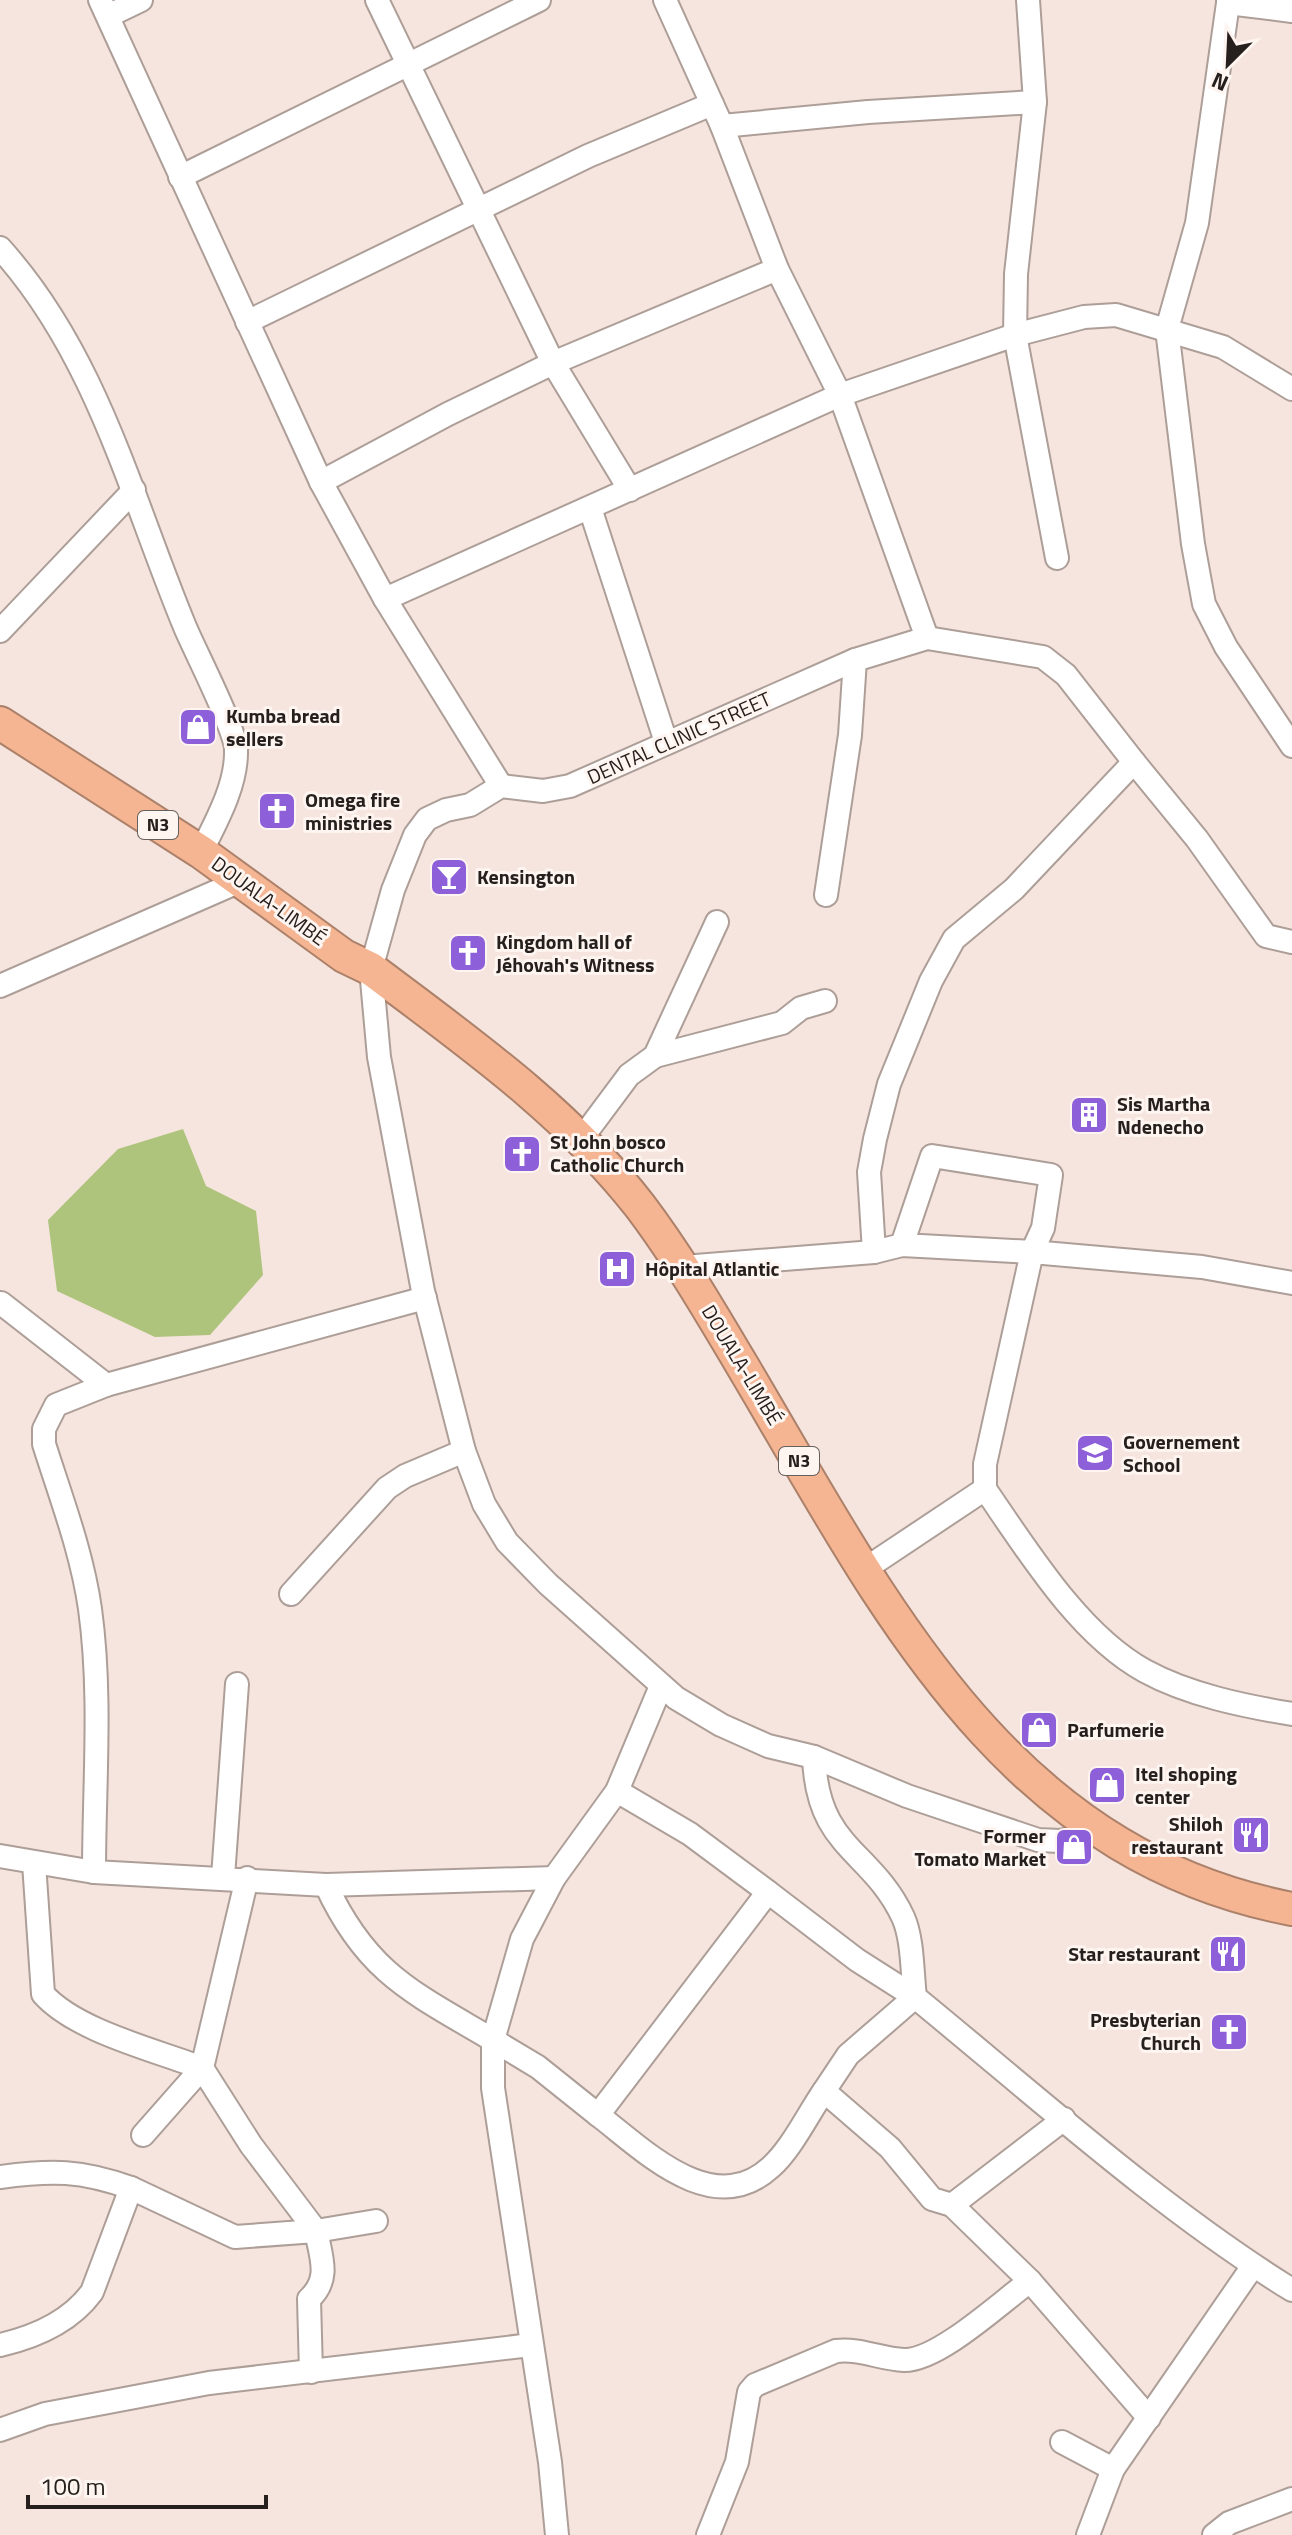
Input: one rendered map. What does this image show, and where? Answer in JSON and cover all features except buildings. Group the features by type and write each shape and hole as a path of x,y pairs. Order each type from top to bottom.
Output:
{"highway":[{"name":"DOUALA-LIMBÉ","path":"6,730 201,852 238,882 358,963 520,1081 582,1138 640,1206 683,1267 865,1569 946,1689 1019,1769 1098,1833 1175,1873 1251,1901 1292,1909"}],"street":[{"path":"141,0 105,7 180,177 321,482 385,599 501,786 470,805 427,819 415,835 358,963 425,1298 464,1451 484,1504 507,1542 661,1686 721,1725 768,1746 814,1757 907,1796 1038,1840 1060,1841 1098,1833"},
{"path":"377,0 553,363 630,490"},
{"path":"180,177 539,0"},
{"path":"665,0 722,126 777,269 840,395 927,638 1043,657 1066,675 1197,839 1266,936 1292,942"},
{"path":"1028,0 1035,102 1016,274 1015,335 1057,558"},
{"path":"1292,11 1228,2 1197,223 1167,329 1193,544 1204,604 1226,647 1292,746"},
{"path":"722,126 868,112 1035,102"},
{"path":"247,322 588,156 712,104"},
{"path":"0,248 33,286 58,325 95,397 134,490 184,626 236,748 223,806 201,852"},
{"path":"321,482 448,414 553,363 777,269"},
{"path":"385,599 840,395 1015,335 1102,314 1167,329 1223,347 1292,389"},
{"path":"0,631 134,490"},
{"path":"590,508 666,742"},
{"name":"DENTAL CLINIC STREET","path":"501,786 543,791 570,786 855,660 927,638"},
{"path":"826,895 846,764 855,660"},
{"path":"874,1252 869,1172 875,1139 889,1084 931,981 954,939 1014,889 1134,762"},
{"path":"0,986 238,882"},
{"path":"655,1056 717,922"},
{"path":"582,1138 629,1075 655,1056 782,1023 801,1008 825,1001"},
{"path":"902,1245 926,1165 935,1154 1051,1175 1043,1228 1032,1252 985,1464 985,1489 1029,1554 1113,1650 1167,1681 1207,1695 1292,1714"},
{"path":"683,1267 874,1252 902,1245 1032,1252 1202,1267 1292,1283"},
{"path":"94,1872 95,1671 90,1609 80,1555 44,1444 44,1429 56,1405 67,1398 106,1385 425,1298"},
{"path":"1,1303 106,1385"},
{"path":"291,1594 387,1488 405,1476 464,1451"},
{"path":"865,1569 985,1489"},
{"path":"223,1877 237,1684"},
{"path":"557,2535 550,2462 493,2088 493,2040 522,1939 554,1878 617,1791 661,1686"},
{"path":"814,1757 819,1803 831,1827 904,1918 915,1997"},
{"path":"617,1791 690,1834 857,1960 915,1997 1064,2119 1253,2266 1292,2289"},
{"path":"0,1856 94,1872 247,1878 326,1885 554,1878"},
{"path":"34,1863 43,1994 55,2008 79,2020 202,2068 251,2145 316,2231 323,2278 321,2288 309,2299 311,2372"},
{"path":"143,2135 202,2068 247,1878"},
{"path":"326,1885 343,1922 391,1978 538,2067 681,2177 704,2186 751,2179 771,2167 848,2055 915,1997"},
{"path":"598,2115 768,1892"},
{"path":"824,2091 890,2148 932,2199 952,2205 1030,2281 1149,2418"},
{"path":"952,2205 1064,2119"},
{"path":"0,2177 53,2170 95,2175 131,2188 235,2237 316,2231 376,2221"},
{"path":"0,2345 40,2332 82,2306 92,2292 131,2188"},
{"path":"1088,2535 1113,2469 1253,2266"},
{"path":"708,2535 737,2462 749,2392 755,2385 836,2351 849,2349 903,2360 929,2354 1030,2281"},
{"path":"0,2430 45,2414 149,2394 531,2345"},
{"path":"1062,2442 1113,2469"},
{"path":"1226,2531 1292,2499"}],"green space":[{"path":"183,1129 206,1186 256,1211 263,1275 210,1335 155,1337 57,1291 48,1220 118,1149"}],"place":[{"name":"Kumba bread sellers","path":"198,727"},
{"name":"Omega fire ministries","path":"277,811"},
{"name":"Kensington","path":"449,877"},
{"name":"Kingdom hall of Jéhovah's Witness","path":"468,953"},
{"name":"Sis Martha Ndenecho","path":"1089,1115"},
{"name":"St John bosco Catholic Church","path":"522,1154"},
{"name":"Hôpital Atlantic","path":"617,1269"},
{"name":"Governement School","path":"1095,1453"},
{"name":"Parfumerie","path":"1039,1730"},
{"name":"Itel shoping center","path":"1107,1785"},
{"name":"Shiloh restaurant","path":"1251,1835"},
{"name":"Former Tomato Market","path":"1074,1847"},
{"name":"Star restaurant","path":"1228,1954"},
{"name":"Presbyterian Church","path":"1229,2032"}]}
